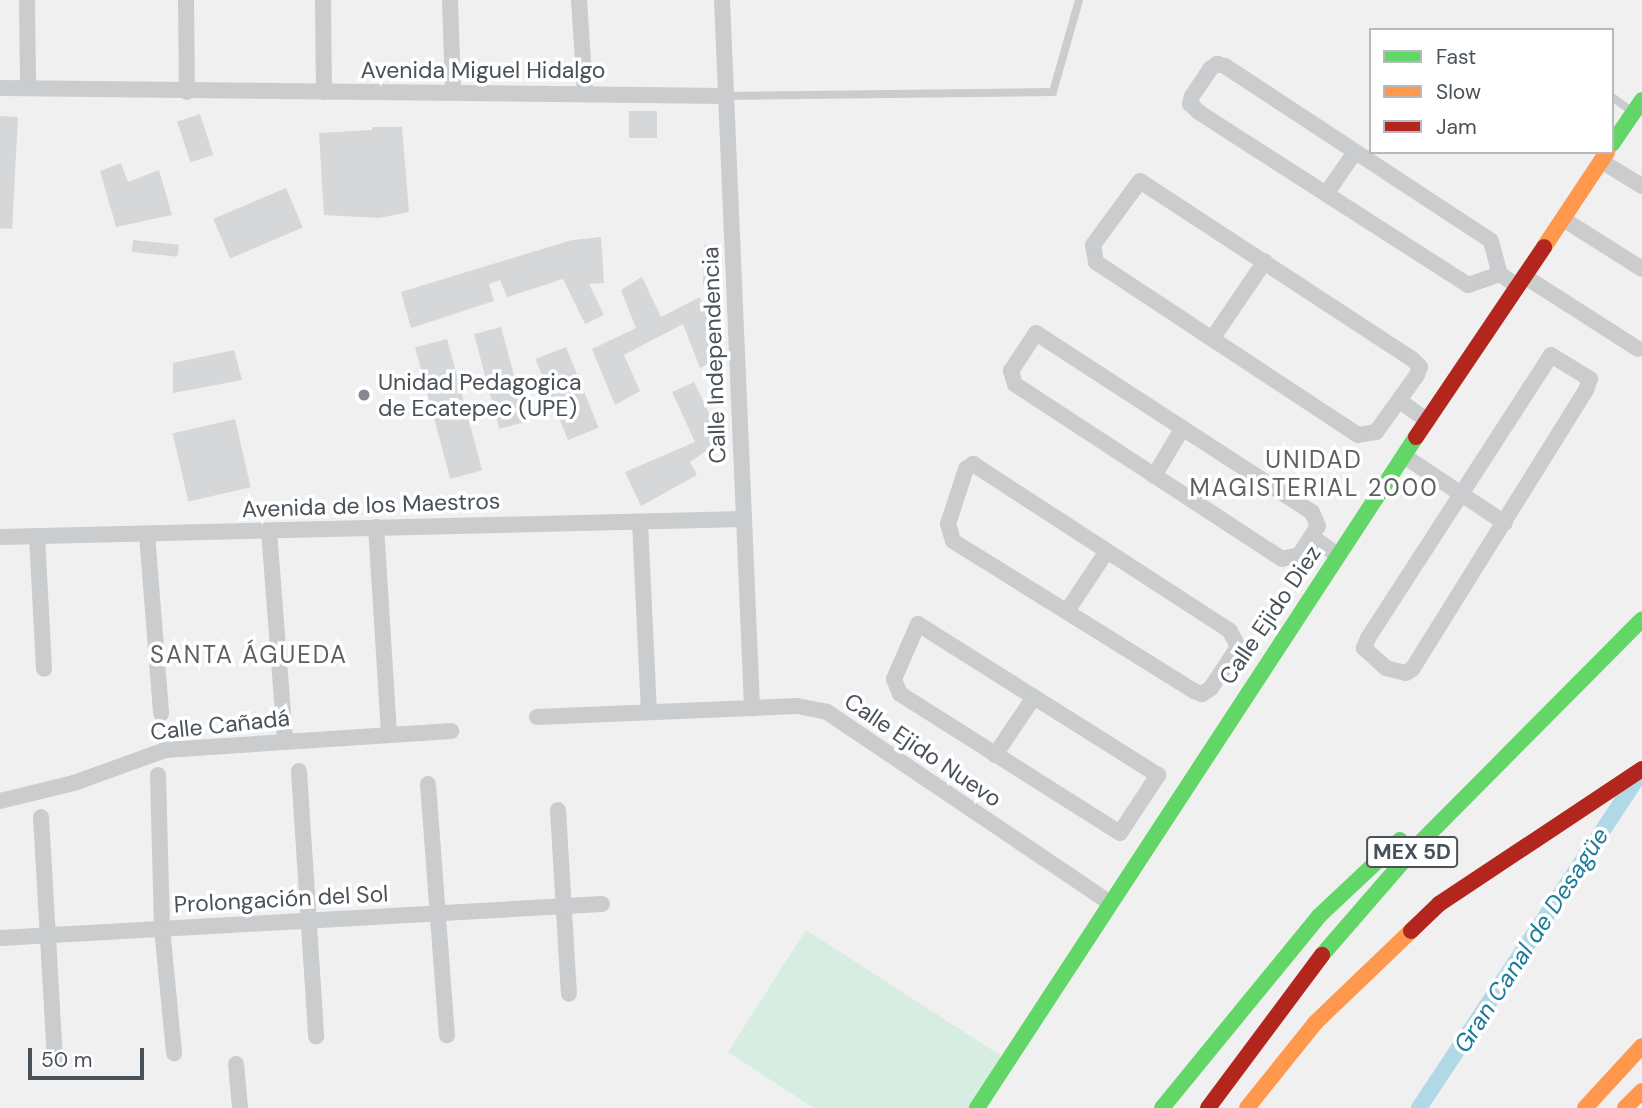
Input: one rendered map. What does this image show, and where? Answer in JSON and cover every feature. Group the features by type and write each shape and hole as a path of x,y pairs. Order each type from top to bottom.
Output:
{"main road":[{"name":"Calle Ejido Diez","path":"1614,141 1639,105"},
{"name":"Calle Ejido Diez","path":"978,1108 1164,816 1605,154"},
{"name":"MEX 5D","path":"1208,1108 1311,967 1413,850 1642,619"},
{"path":"1161,1108 1319,916 1400,839 1532,729"},
{"name":"MEX 5D","path":"1247,1108 1315,1023 1374,961 1439,904 1548,828 1642,769"},
{"path":"1585,1108 1642,1046"},
{"path":"1625,1108 1642,1091"}],"street":[{"path":"27,0 28,88"},
{"path":"186,0 187,92"},
{"path":"323,0 324,93"},
{"path":"450,0 453,92"},
{"path":"579,0 585,93"},
{"name":"Calle Independencia","path":"722,0 751,708"},
{"path":"1500,274 1491,241 1225,66 1217,64 1210,69 1192,96 1190,104 1199,112 1468,285 1500,274 1521,281 1638,349"},
{"name":"Avenida Miguel Hidalgo","path":"0,88 727,96"},
{"path":"1326,194 1355,152"},
{"path":"1614,154 1642,186"},
{"path":"1140,181 1265,261 1420,367 1401,401 1377,432 1359,435 1212,339 1096,262 1093,245 1131,187 1140,181"},
{"path":"1563,219 1642,269"},
{"path":"1212,339 1265,261"},
{"path":"1037,333 1047,335 1182,429 1312,512 1318,526 1299,555 1282,559 1014,384 1011,371 1029,339 1037,333"},
{"path":"1551,355 1590,379 1587,390 1505,523 1412,668 1406,673 1385,667 1364,648 1544,362 1551,355"},
{"path":"1401,401 1428,421"},
{"path":"1154,476 1182,429"},
{"path":"1404,456 1505,523"},
{"path":"973,464 982,467 1107,551 1230,631 1238,647 1227,667 1202,694 953,541 948,524 967,469 973,464"},
{"name":"Avenida de los Maestros","path":"0,537 744,519"},
{"path":"640,522 649,711"},
{"path":"376,527 389,735"},
{"path":"269,531 285,741"},
{"path":"147,534 161,713"},
{"path":"37,536 44,669"},
{"path":"1311,537 1338,555"},
{"path":"1068,611 1107,551"},
{"path":"918,624 1034,697 1158,775 1120,833 894,688 912,632 918,624"},
{"path":"1227,667 1251,684"},
{"path":"995,755 1034,697"},
{"name":"Calle Ejido Nuevo","path":"537,717 797,706 827,712 1109,902"},
{"name":"Calle Cañadá","path":"0,802 74,783 165,750 451,731"},
{"path":"299,771 316,1036"},
{"path":"158,775 162,928 174,1053"},
{"path":"428,784 447,1035"},
{"path":"1142,802 1164,816"},
{"path":"558,810 569,994"},
{"path":"41,817 55,1058"},
{"name":"Prolongación del Sol","path":"0,938 601,904"},
{"path":"236,1064 240,1108"}],"lane":[{"name":"Avenida Miguel Hidalgo","path":"727,96 1053,92 1079,0"},
{"path":"1614,98 1639,105"}],"green space":[{"path":"806,930 1006,1059 975,1108 814,1108 728,1052"}],"building":[{"path":"629,111 657,111 657,138 629,138"},
{"path":"200,114 213,155 190,162 177,121"},
{"path":"0,116 18,117 12,229 0,228"},
{"path":"372,127 402,127 409,212 379,218 324,215 319,133 372,130"},
{"path":"121,163 128,182 159,170 172,215 116,227 100,171"},
{"path":"286,188 303,228 230,258 213,219"},
{"path":"601,237 604,283 589,284 604,315 585,324 563,279 507,297 500,280 489,284 494,301 411,328 401,292 572,240"},
{"path":"133,240 179,245 177,257 132,252"},
{"path":"720,244 722,287 703,285 704,245"},
{"path":"642,277 661,317 700,297 720,357 700,368 683,324 624,355 640,391 615,405 592,349 636,328 621,290"},
{"path":"501,327 526,422 499,429 474,334"},
{"path":"447,339 482,470 450,479 415,348"},
{"path":"566,347 599,428 568,440 535,359"},
{"path":"234,350 242,380 173,393 173,363"},
{"path":"694,382 722,440 690,462 697,475 641,506 625,472 695,442 672,392"},
{"path":"235,419 251,487 188,502 173,433"}],"waterway":[{"name":"Gran Canal de Desagüe","path":"1419,1108 1634,783"}],"traffic: fast":[{"path":"1614,141 1642,100"},
{"path":"977,1108 1416,437"},
{"path":"1322,955 1413,850 1642,619"},
{"path":"1162,1108 1319,916 1400,840"}],"traffic: slow":[{"path":"1544,247 1606,154"},
{"path":"1247,1108 1315,1023 1411,931"},
{"path":"1585,1108 1642,1046"},
{"path":"1625,1108 1642,1091"}],"traffic: jam":[{"path":"1416,437 1544,247"},
{"path":"1411,931 1439,904 1642,769"},
{"path":"1208,1108 1322,955"}],"place":[{"name":"Unidad Pedagogica de Ecatepec (UPE)","path":"364,395"}],"district":[{"name":"UNIDAD MAGISTERIAL 2000","path":"1314,474"},
{"name":"SANTA ÁGUEDA","path":"249,655"}]}
